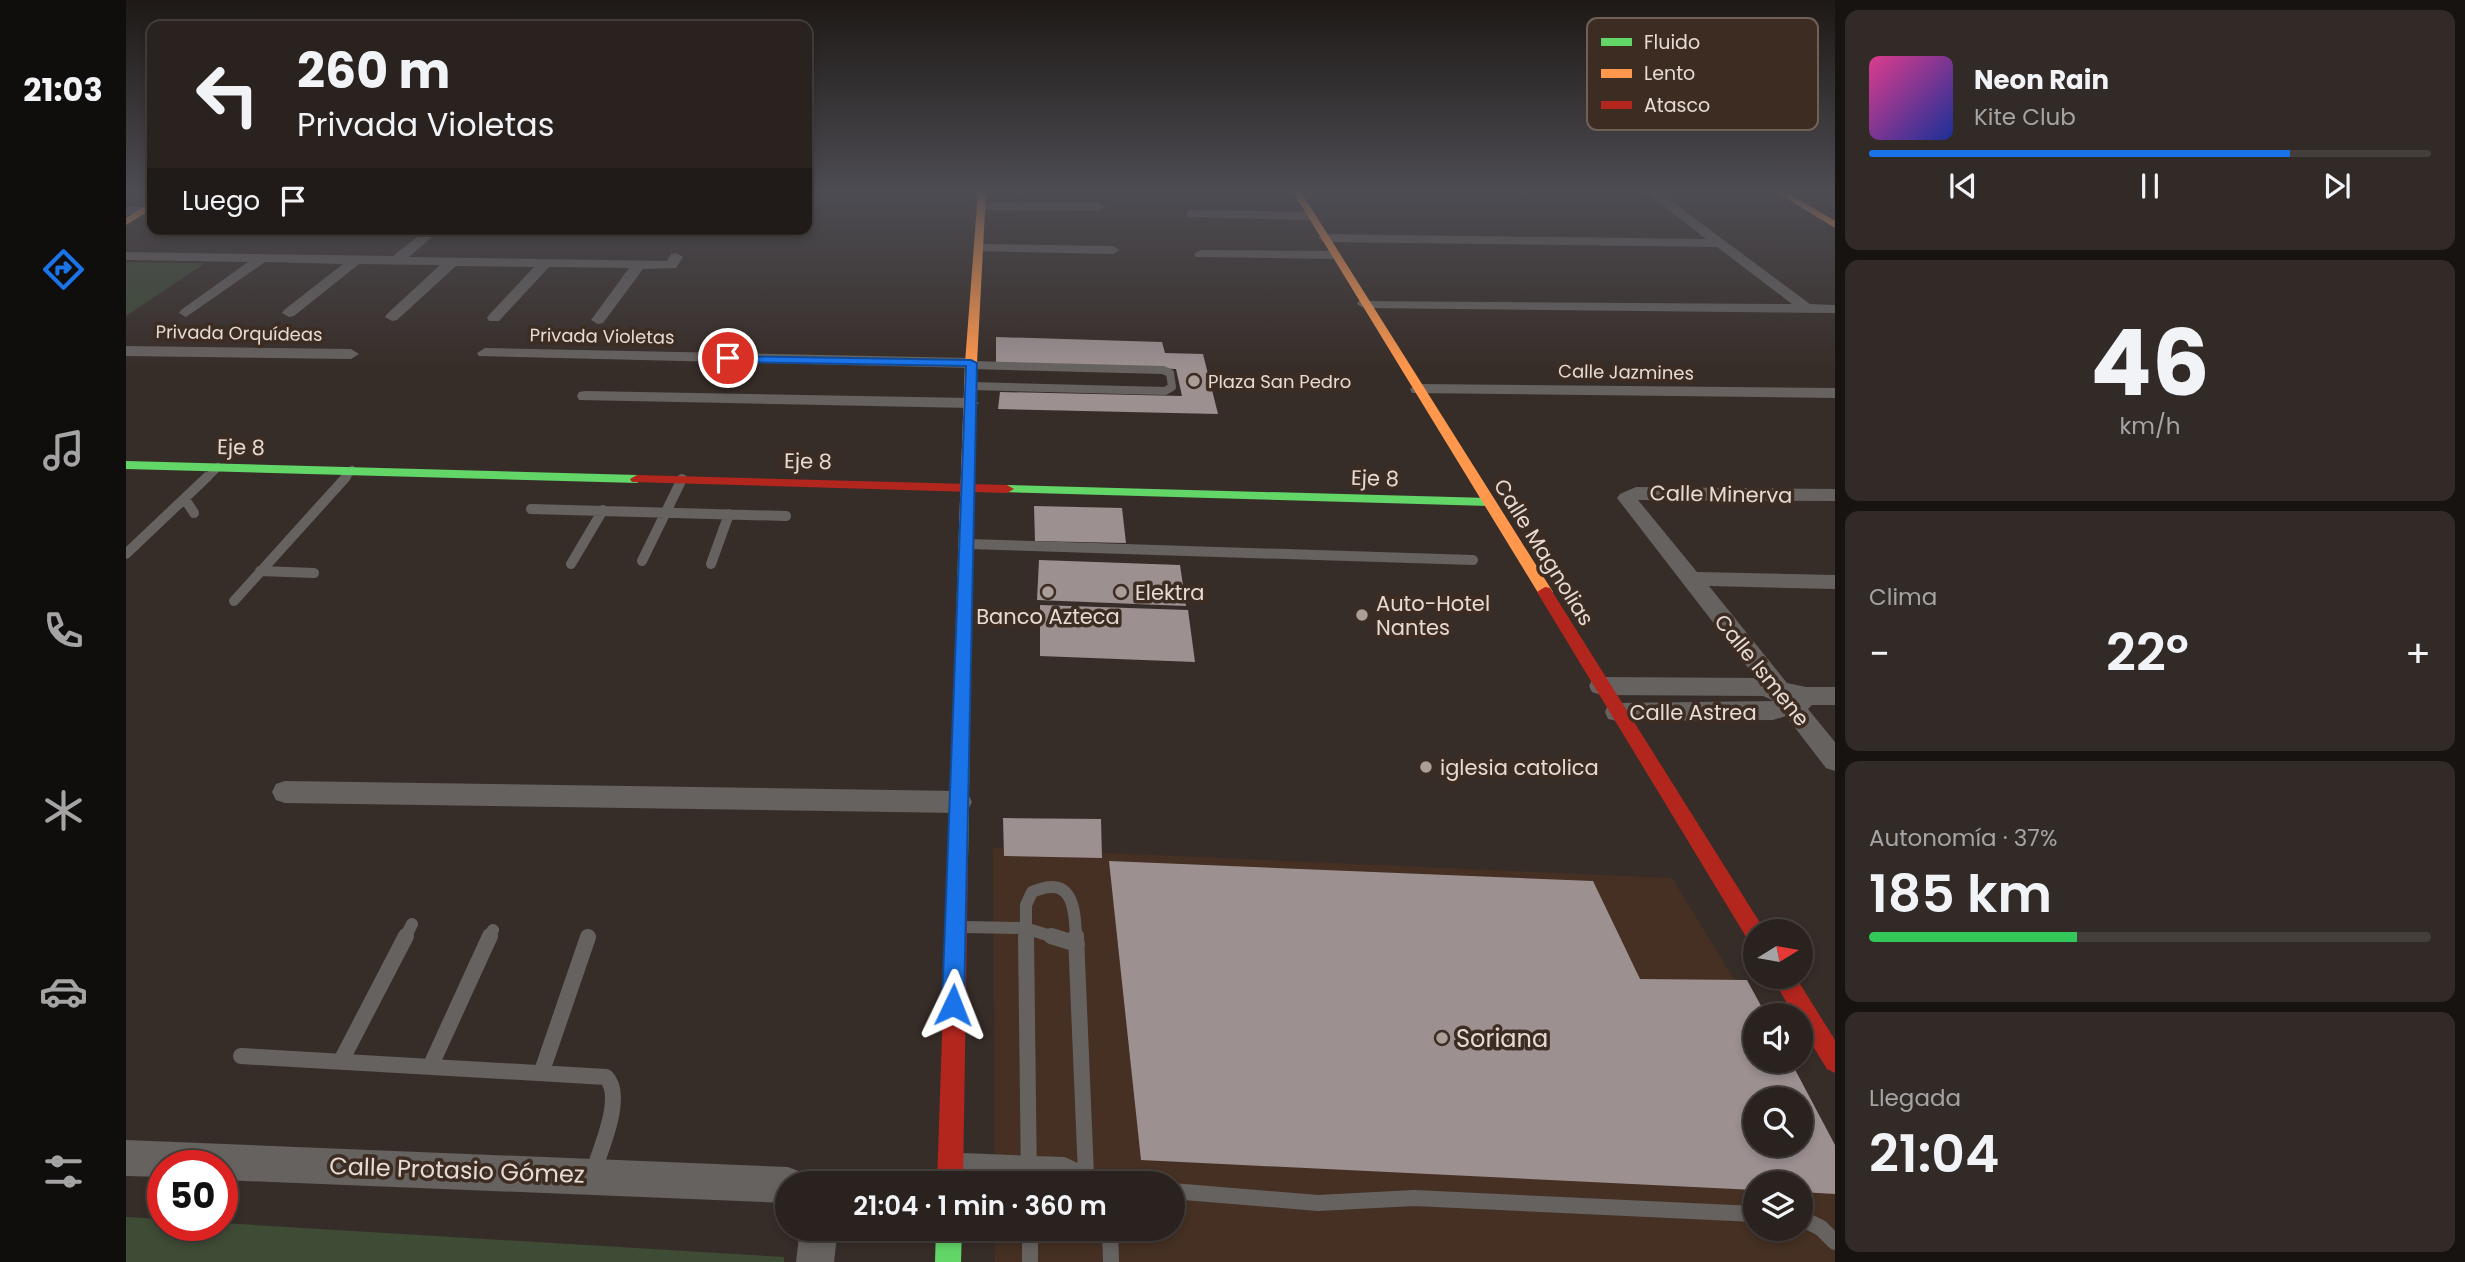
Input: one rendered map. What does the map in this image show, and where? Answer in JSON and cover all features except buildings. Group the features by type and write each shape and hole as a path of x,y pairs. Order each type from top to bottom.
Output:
{"main road":[{"path":"949,1171 965,544 971,364 980,251"},
{"name":"Calle Magnolias","path":"1332,251 1418,389 1469,483 1489,502 1746,919"},
{"name":"Eje 8","path":"126,450 266,452"},
{"name":"Eje 8","path":"126,465 1489,502"},
{"path":"1790,989 1835,1061"},
{"path":"948,1262 949,1241"}],"street":[{"path":"126,256 356,260 401,256 452,262 639,265 673,261 225,251"},
{"path":"401,256 407,251"},
{"path":"1729,251 1806,309"},
{"path":"1201,254 1334,255"},
{"path":"186,313 262,258"},
{"path":"289,313 356,260"},
{"path":"392,317 452,262"},
{"path":"494,318 545,263"},
{"path":"598,320 639,265"},
{"path":"1364,304 1835,309"},
{"name":"Privada Orquídeas","path":"126,351 351,354"},
{"name":"Privada Violetas","path":"485,353 971,364"},
{"name":"Calle Jazmines","path":"1418,389 1835,393"},
{"path":"585,396 970,394"},
{"name":"Calle Minerva","path":"1689,579 1629,502 1628,495 1835,495"},
{"path":"1689,579 1835,582"},
{"name":"Calle Ismene","path":"1689,579 1791,697 1835,761"},
{"name":"Calle Astrea","path":"1601,686 1791,697 1835,696"},
{"name":"Calle Astrea","path":"1618,712 1773,711 1791,697"},
{"path":"285,792 958,802"},
{"name":"Calle Protasio Gómez","path":"126,1158 775,1184"},
{"path":"815,1262 817,1241"}],"lane":[{"path":"970,394 1165,391 1172,387 1171,374 1163,370 971,364"},
{"path":"126,554 218,467"},
{"path":"234,601 352,470"},
{"path":"642,561 682,479"},
{"path":"185,499 194,513"},
{"path":"531,509 786,516"},
{"path":"571,564 603,510"},
{"path":"711,564 729,514"},
{"path":"965,544 1473,560"},
{"path":"260,572 314,573"},
{"path":"1029,1171 1026,905 1032,892 1051,886 1059,888 1072,899 1077,944 1086,1171"},
{"path":"341,1061 412,924"},
{"path":"955,927 1025,929 1077,944"},
{"path":"431,1065 493,930"},
{"path":"542,1071 588,937"},
{"path":"241,1056 597,1074 606,1077 612,1083 614,1103 592,1176"},
{"path":"949,1160 1063,1165 1077,1171"},
{"path":"1185,1192 1318,1203 1414,1198 1743,1213"},
{"path":"1813,1224 1835,1242"},
{"path":"1030,1241 1030,1262"},
{"path":"1110,1241 1111,1262"}],"shaded area":[{"name":"Soriana","path":"993,848 1672,878 1749,1003 1743,1003 1743,1073 1791,1073 1800,1087 1743,1087 1743,1157 1813,1157 1813,1108 1835,1144 1835,1262 995,1262 995,1241 1185,1241 1185,1171 995,1171"}],"green space":[{"path":"126,262 205,263 126,316"},
{"path":"126,1217 147,1218 147,1241 238,1241 238,1224 784,1257 784,1262 126,1262"}],"traffic: fast":[{"path":"126,465 637,479"},
{"path":"1007,489 1489,502"},
{"path":"958,859 966,528"},
{"path":"948,1262 949,1241"}],"traffic: slow":[{"path":"966,528 971,363 978,251"},
{"path":"1334,251 1545,592"}],"traffic: jam":[{"path":"637,479 1007,489"},
{"path":"1545,592 1746,919"},
{"path":"950,1171 958,859"},
{"path":"1790,989 1835,1061"}],"place":[{"name":"Plaza San Pedro","path":"1194,381"},
{"name":"Banco Azteca","path":"1048,592"},
{"name":"Elektra","path":"1121,592"},
{"name":"Auto-Hotel Nantes","path":"1362,615"},
{"name":"iglesia catolica","path":"1426,767"},
{"name":"Soriana","path":"1442,1038"}],"route":[{"path":"728,358 971,363 953,1005"}]}
